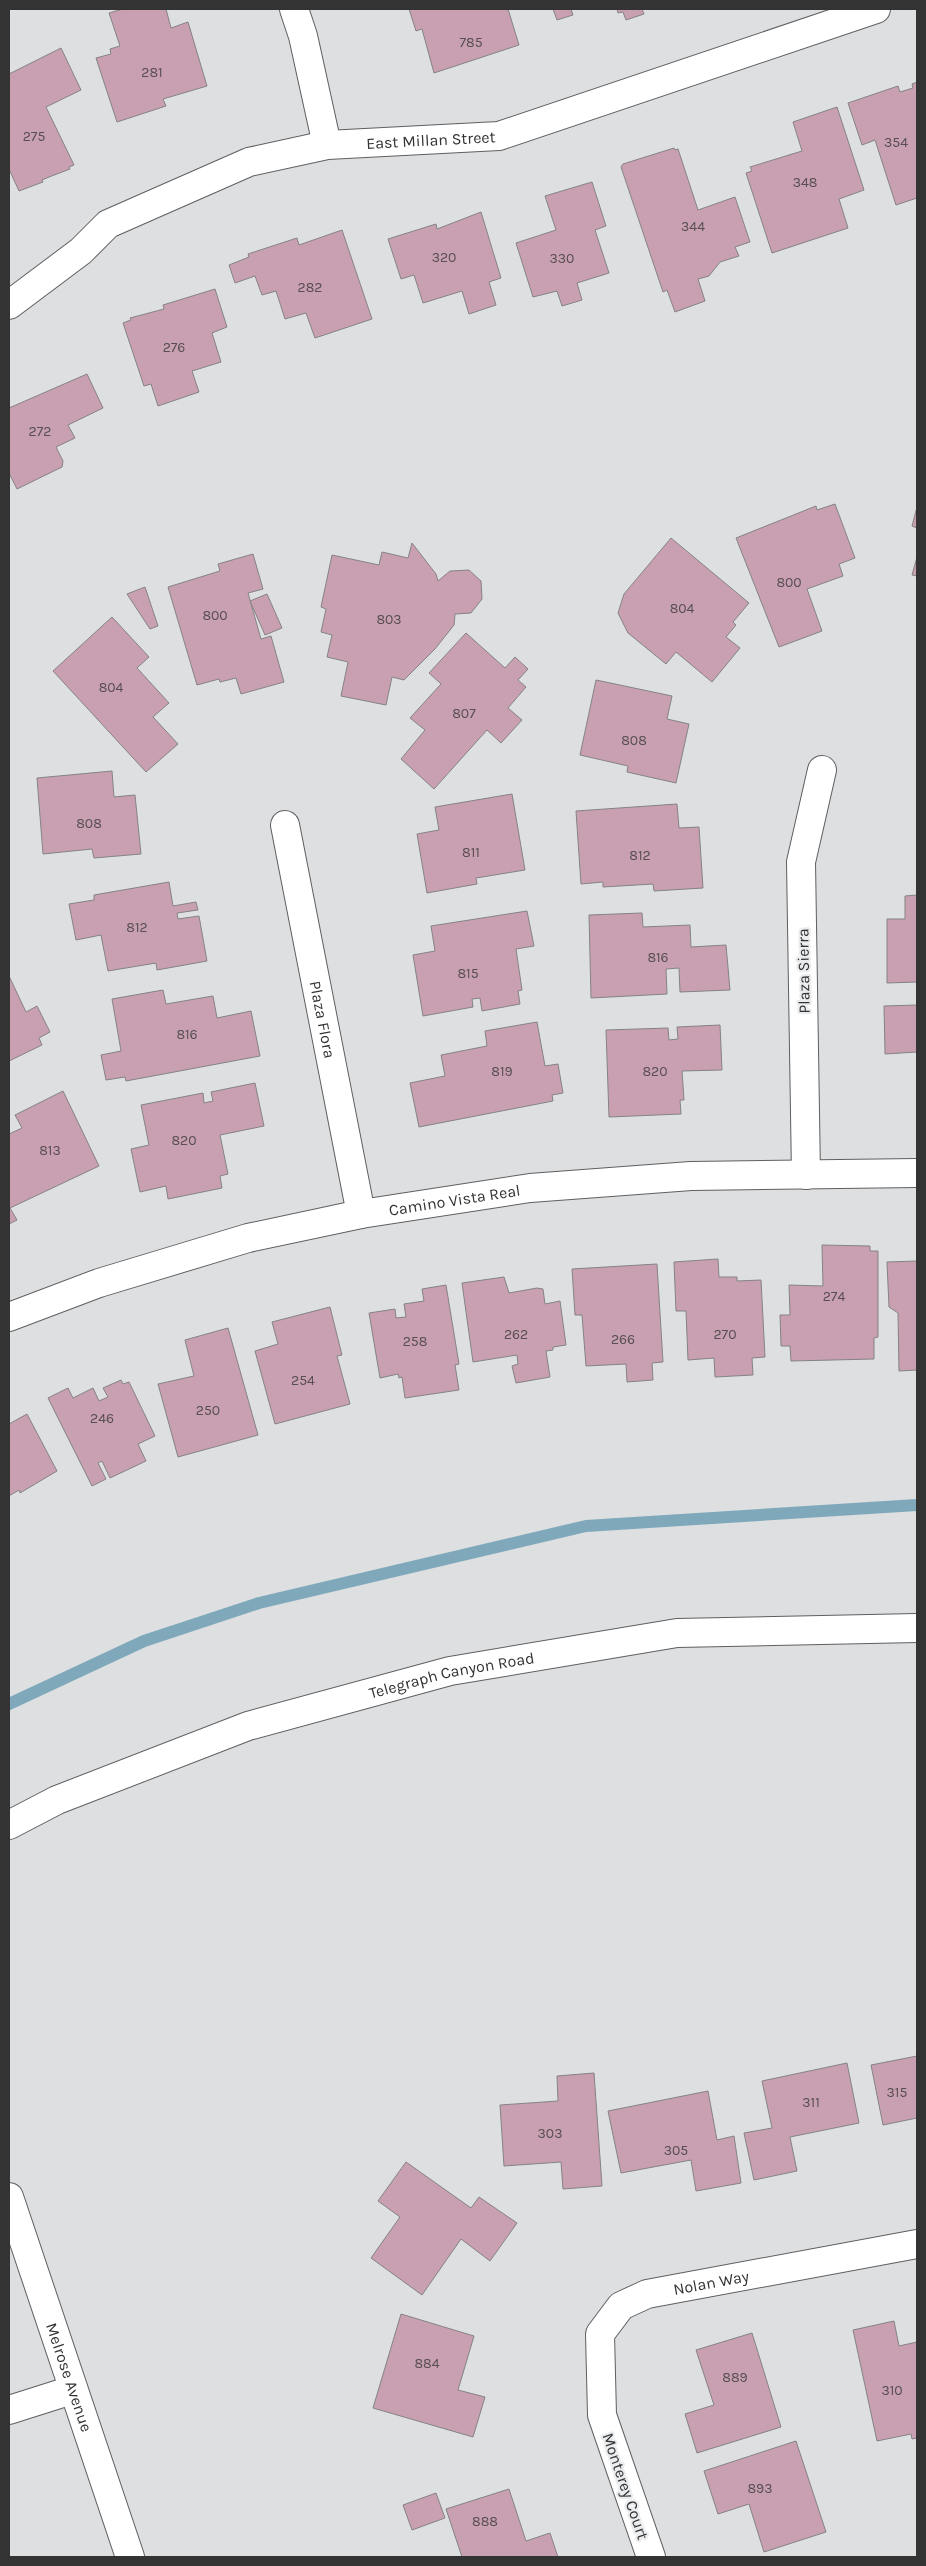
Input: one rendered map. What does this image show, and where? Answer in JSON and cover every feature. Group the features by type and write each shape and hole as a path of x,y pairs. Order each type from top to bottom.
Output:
{"street":[{"path":"294,9 303,36 327,145"},
{"name":"East Millan Street","path":"9,305 81,251 108,224 249,162 327,145 499,136 824,17 876,9"},
{"name":"Plaza Sierra","path":"806,1175 801,862 822,770"},
{"name":"Plaza Flora","path":"285,824 361,1214"},
{"name":"Camino Vista Real","path":"9,1317 99,1283 248,1238 361,1214 530,1188 691,1176 917,1172"},
{"name":"Telegraph Canyon Road","path":"9,1825 57,1800 248,1726 450,1671 677,1632 917,1628"},
{"name":"Melrose Avenue","path":"9,2197 72,2390 130,2557"},
{"name":"Nolan Way","path":"602,2415 600,2334 621,2306 647,2294 917,2244"},
{"path":"9,2410 72,2390"},
{"name":"Monterey Court","path":"602,2415 651,2557"}],"building":[{"path":"123,9 166,9 171,28 188,22 207,86 163,99 166,106 117,122 96,58 111,54 110,49 120,46 109,13"},
{"path":"409,9 508,9 519,45 434,73 422,29 416,31"},
{"path":"553,9 571,9 573,15 557,20"},
{"path":"617,9 642,9 644,14 626,20 623,12 618,13"},
{"path":"61,48 81,90 46,107 74,165 69,167 70,169 42,180 43,182 19,191 9,169 9,74"},
{"path":"917,82 917,198 896,205 875,140 862,145 848,103 898,86 900,92 913,88 912,84"},
{"path":"837,107 864,190 839,199 848,228 772,253 746,173 752,171 750,167 802,151 793,122"},
{"path":"674,148 675,150 678,149 698,210 735,197 750,242 735,247 739,256 720,262 709,276 698,279 705,301 675,312 667,290 663,292 621,167 623,164"},
{"path":"592,182 606,226 595,230 609,273 577,283 582,300 562,306 557,291 533,297 516,243 556,230 545,196"},
{"path":"481,212 501,278 489,282 496,305 469,314 462,291 423,303 414,275 401,279 388,239 436,224 437,229"},
{"path":"342,230 372,319 315,338 306,313 285,319 276,291 262,295 255,276 235,283 229,265 249,257 248,254 297,238 299,245"},
{"path":"215,289 227,327 212,333 221,362 192,371 199,392 158,406 151,384 144,386 123,323 131,320 130,318 164,309 163,305"},
{"path":"87,374 103,408 68,425 75,438 56,447 63,461 62,467 17,489 9,473 9,408"},
{"path":"835,504 855,558 839,564 843,576 807,589 822,631 779,647 736,538 816,506 817,510"},
{"path":"917,507 917,528 912,526"},
{"path":"671,538 749,603 733,622 736,625 726,637 740,648 712,682 676,652 666,664 628,633 618,613 624,594"},
{"path":"412,543 436,574 438,581 450,571 469,570 481,581 482,599 471,613 455,614 454,625 435,649 404,680 392,677 386,705 341,696 348,662 327,657 332,635 321,632 326,609 321,607 332,555 379,565 382,552 408,558"},
{"path":"253,554 263,589 248,593 261,639 271,636 284,682 241,694 236,678 220,682 219,679 197,685 168,587 220,571 218,564"},
{"path":"917,557 917,576 912,575"},
{"path":"145,587 158,626 150,629 127,594"},
{"path":"267,594 282,628 265,635 250,601"},
{"path":"112,617 149,657 137,668 169,703 153,717 178,744 146,772 53,671"},
{"path":"466,633 505,668 515,657 528,669 518,680 526,687 508,708 522,720 501,743 487,730 434,789 401,759 425,730 410,718 441,684 429,673"},
{"path":"596,680 672,696 667,719 689,724 676,783 627,772 628,766 580,755"},
{"path":"112,771 114,797 135,795 141,854 94,858 92,849 43,854 37,778"},
{"path":"512,794 525,870 476,878 477,884 427,893 417,834 439,830 435,807"},
{"path":"677,804 679,828 699,827 703,888 654,891 653,884 603,887 603,882 581,884 576,811"},
{"path":"169,882 173,906 196,902 198,910 177,913 178,919 199,916 207,961 157,970 156,963 108,971 101,935 76,940 69,904 94,900 94,895"},
{"path":"917,895 917,982 887,983 887,919 905,919 905,896"},
{"path":"527,911 534,946 516,949 522,990 518,991 520,1004 482,1011 480,998 472,999 473,1007 423,1016 413,955 435,951 431,926"},
{"path":"642,913 643,927 690,925 691,947 726,945 730,990 680,992 679,968 666,969 667,994 591,998 589,915"},
{"path":"9,976 26,1012 37,1006 50,1032 39,1038 42,1045 9,1061"},
{"path":"163,990 166,1004 213,996 217,1018 251,1011 260,1056 126,1081 125,1077 106,1080 101,1055 121,1051 112,999"},
{"path":"917,1005 917,1052 885,1054 884,1006"},
{"path":"537,1022 545,1066 558,1064 563,1093 552,1095 553,1101 419,1127 410,1083 445,1076 441,1055 487,1046 485,1031"},
{"path":"720,1025 722,1070 682,1071 684,1100 680,1100 681,1114 609,1117 606,1030 668,1028 669,1040 678,1039 677,1027"},
{"path":"255,1083 264,1126 220,1135 228,1174 220,1176 222,1188 168,1199 166,1186 140,1192 131,1149 149,1145 141,1105 203,1093 204,1103 213,1101 211,1092"},
{"path":"63,1091 99,1166 10,1208 17,1220 9,1224 9,1134 22,1128 15,1115"},
{"path":"822,1245 870,1246 870,1251 878,1251 878,1337 874,1338 874,1359 791,1361 790,1346 781,1346 780,1315 790,1315 789,1285 823,1286"},
{"path":"718,1259 719,1277 737,1277 737,1281 761,1280 765,1357 752,1358 753,1375 715,1377 714,1358 688,1360 686,1311 676,1311 674,1262"},
{"path":"917,1261 917,1370 899,1371 898,1313 889,1307 887,1262"},
{"path":"657,1264 663,1362 652,1363 653,1380 627,1382 626,1364 586,1366 582,1315 575,1315 572,1269"},
{"path":"504,1277 509,1293 537,1288 543,1289 545,1304 560,1301 566,1345 553,1347 553,1350 546,1351 550,1377 516,1383 512,1366 518,1364 517,1355 473,1362 462,1283"},
{"path":"446,1285 459,1364 455,1365 459,1390 405,1398 402,1377 399,1378 398,1374 380,1378 369,1313 395,1309 396,1318 406,1317 404,1304 424,1301 422,1289"},
{"path":"330,1307 342,1355 337,1356 350,1404 275,1424 255,1351 278,1344 272,1322"},
{"path":"228,1328 258,1435 178,1457 158,1384 194,1376 185,1340"},
{"path":"121,1380 123,1384 129,1382 155,1436 138,1444 146,1461 110,1478 102,1461 98,1463 106,1479 92,1486 48,1398 68,1388 73,1398 93,1388 99,1401 108,1397 103,1388"},
{"path":"27,1414 57,1471 20,1493 19,1490 9,1496 9,1424"},
{"path":"917,2056 917,2118 883,2125 871,2065"},
{"path":"847,2063 859,2123 790,2137 797,2171 754,2180 744,2133 772,2128 762,2081"},
{"path":"594,2073 602,2186 563,2189 561,2162 504,2166 500,2105 558,2101 557,2076"},
{"path":"708,2091 717,2140 734,2136 741,2183 696,2191 691,2160 621,2173 608,2111"},
{"path":"406,2162 471,2208 479,2197 517,2223 490,2261 461,2239 422,2295 371,2258 400,2217 378,2201"},
{"path":"401,2314 474,2336 458,2390 485,2397 473,2437 373,2408"},
{"path":"894,2321 899,2346 917,2342 917,2438 912,2439 911,2434 877,2441 853,2330"},
{"path":"752,2333 781,2427 697,2453 685,2414 714,2405 696,2350"},
{"path":"796,2441 826,2532 764,2552 749,2504 718,2514 704,2471"},
{"path":"509,2489 526,2541 550,2533 558,2557 462,2557 446,2509"},
{"path":"436,2493 445,2518 412,2530 403,2505"}],"waterway":[{"path":"9,1704 144,1641 259,1603 586,1526 917,1505"}]}
